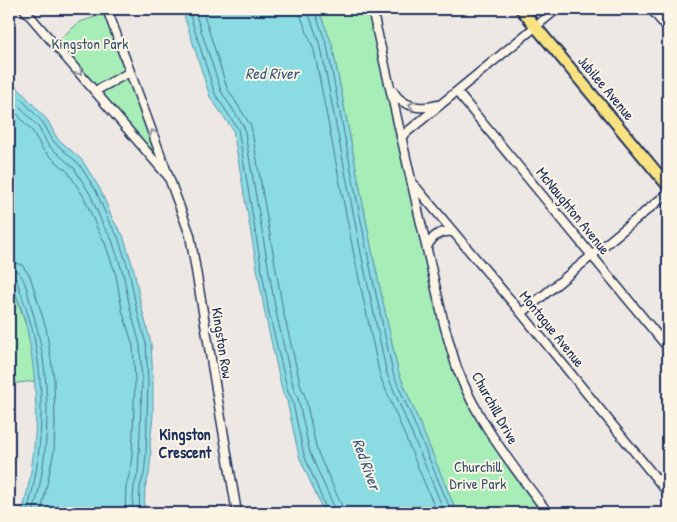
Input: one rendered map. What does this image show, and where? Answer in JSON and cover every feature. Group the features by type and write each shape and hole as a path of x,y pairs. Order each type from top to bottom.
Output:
{"main road":[{"name":"Jubilee Avenue","path":"521,9 668,186"}],"street":[{"path":"24,9 170,179"},
{"path":"107,9 170,179"},
{"name":"Churchill Drive","path":"372,9 450,345 457,368 469,396 503,453 548,513"},
{"path":"401,137 557,9"},
{"path":"651,9 668,29"},
{"path":"95,91 130,72"},
{"path":"390,85 395,95 406,104 427,108 442,104"},
{"name":"McNaughton Avenue","path":"457,92 668,348"},
{"name":"Kingston Row","path":"170,179 192,242 237,513"},
{"name":"Montague Avenue","path":"413,184 522,313 668,493"},
{"path":"522,313 668,193"},
{"path":"427,247 431,238 438,233 453,232"}],"green space":[{"name":"Churchill Drive Park","path":"318,9 372,9 444,324 469,396 548,513 457,513 398,371 373,256 332,44"},
{"name":"Kingston Park","path":"104,14 154,147 150,149 57,41 80,22"},
{"path":"9,276 28,332 36,381 9,384"}],"water":[{"name":"Red River","path":"182,9 318,9 332,44 373,256 398,371 457,513 324,513 299,456 287,401 283,394 265,314 233,130 210,97"},
{"path":"9,78 48,121 57,138 82,160 100,189 113,220 123,235 134,270 151,343 153,382 151,455 149,475 145,488 144,513 22,513 34,446 36,402 27,328 9,276"}],"district":[{"name":"Kingston Crescent","path":"185,443"}]}
